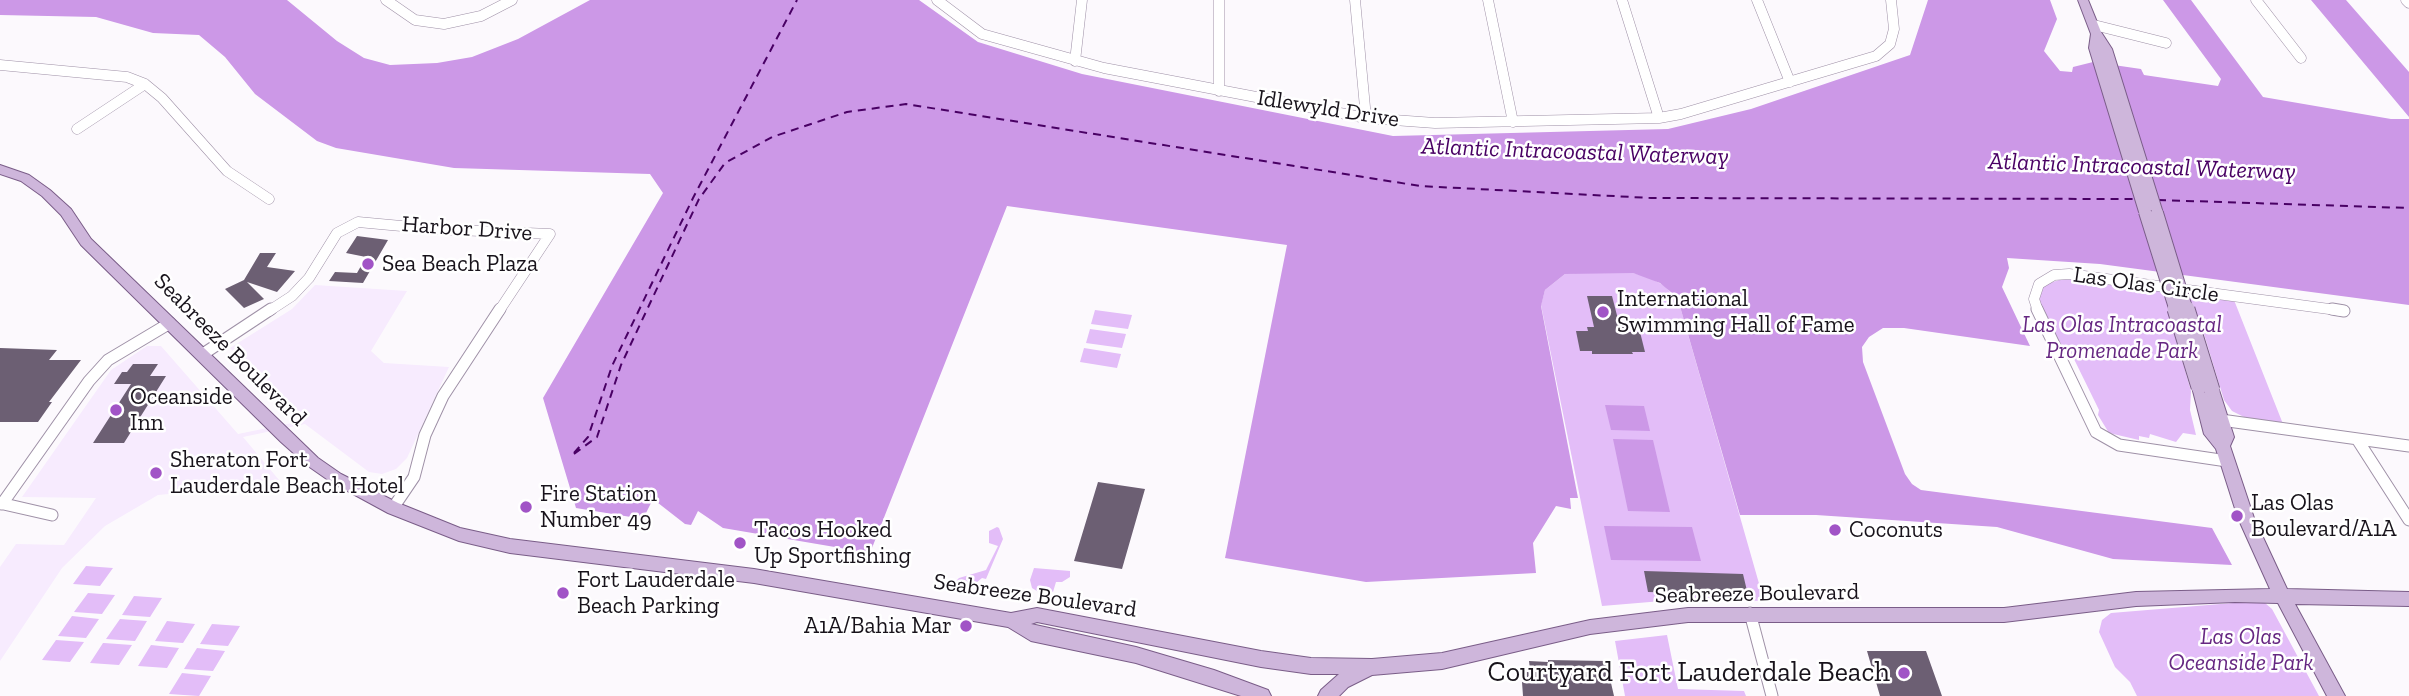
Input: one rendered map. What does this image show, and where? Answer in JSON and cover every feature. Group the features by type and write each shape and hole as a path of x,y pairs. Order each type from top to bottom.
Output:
{"main road":[{"path":"2083,0 2101,49 2205,389 2211,434 2224,454 2250,526 2281,595 2336,696"},
{"name":"Seabreeze Boulevard","path":"0,169 25,178 46,193 66,212 86,242 286,439 313,462 336,478 393,508 459,534 510,546 754,576 1011,620 1037,615 1261,659 1311,666 1372,667 1442,661 1575,629 1633,620 1750,613 2004,615 2136,599 2281,595 2409,599"},
{"path":"2205,389 2227,437 2224,454"},
{"path":"1011,620 1031,633 1136,655 1214,678 1262,696"},
{"path":"1327,696 1342,681 1372,667"},
{"path":"1342,696 1356,674"}],"street":[{"path":"386,0 415,20 444,24 481,16 512,0"},
{"name":"Idlewyld Drive","path":"937,0 982,34 1075,61 1366,118 1435,123 1659,118 1681,114 1876,56 1890,44 1894,29 1891,0"},
{"path":"1075,61 1082,0"},
{"path":"1219,0 1219,91"},
{"path":"1355,0 1366,118"},
{"path":"1488,0 1513,122"},
{"path":"1622,0 1659,118"},
{"path":"1757,0 1790,82"},
{"path":"2256,0 2301,58"},
{"path":"2094,28 2166,43"},
{"path":"0,65 127,78 145,84 162,97 227,171 269,199"},
{"path":"77,129 145,84"},
{"name":"Harbor Drive","path":"203,355 292,296 344,227 358,222 434,229 550,234 443,396 425,435 414,477 393,508"},
{"name":"Las Olas Circle","path":"2224,454 2119,445 2096,432 2038,311 2034,299 2039,284 2054,275 2068,274 2344,311"},
{"path":"52,515 1,504 89,381 108,360 170,323"},
{"path":"2221,420 2409,446"},
{"path":"2357,439 2409,520"},
{"path":"1750,613 1772,696"}],"shaded area":[{"name":"Sheraton Fort Lauderdale Beach Hotel","path":"315,285 407,291 371,351 384,363 449,367 407,458 396,469 382,474 369,472 305,424 243,437 279,480 224,482 191,492 158,495 105,526 62,568 0,661 0,567 16,544 64,545 96,498 22,497 111,370 147,346 161,346 238,434 302,421 230,348 292,309"}],"green space":[{"path":"1633,273 1648,277 1665,286 1679,303 1764,601 1686,599 1602,606 1541,305 1545,290 1565,274"},
{"name":"Las Olas Intracoastal Promenade Park","path":"2065,278 2234,300 2283,424 2246,418 2232,411 2224,400 2204,334 2173,329 2191,391 2190,410 2196,435 2183,433 2176,442 2150,434 2149,438 2139,436 2139,440 2109,433 2098,415 2099,410 2073,357 2064,347 2060,347 2039,303 2040,290 2044,285"},
{"path":"1095,310 1132,315 1128,329 1091,324"},
{"path":"1090,329 1126,334 1122,348 1086,343"},
{"path":"1084,348 1121,354 1117,368 1080,362"},
{"path":"997,527 1003,539 986,579 982,578 971,587 941,584 953,584 959,578 986,570 998,546 989,543 989,531"},
{"path":"86,566 113,568 100,586 73,584"},
{"path":"1034,568 1070,571 1070,577 1056,582 1053,592 1046,592 1045,596 1032,588 1030,580"},
{"path":"88,593 115,595 102,614 74,612"},
{"path":"134,596 162,598 150,617 122,615"},
{"name":"Las Olas Oceanside Park","path":"2245,602 2265,603 2272,609 2319,696 2137,696 2130,682 2115,667 2099,632 2102,620 2111,613"},
{"path":"72,616 99,619 86,638 58,636"},
{"path":"120,619 147,621 135,641 106,639"},
{"path":"167,621 195,624 183,643 155,641"},
{"path":"212,624 240,626 228,646 200,644"},
{"path":"1667,635 1678,689 1744,691 1746,696 1625,696 1615,641"},
{"path":"56,640 84,642 70,662 42,660"},
{"path":"103,643 132,645 119,665 90,663"},
{"path":"151,645 179,648 167,668 138,666"},
{"path":"197,648 225,651 213,671 184,669"},
{"path":"182,673 211,676 199,696 169,694"}],"water":[{"name":"Atlantic Intracoastal Waterway","path":"0,0 287,0 337,41 364,58 390,65 437,63 472,57 518,39 590,0 919,0 978,42 1082,74 1393,136 1668,129 1751,109 1910,55 1928,0 2050,0 2057,19 2044,51 2060,71 2072,72 2073,67 2093,62 2141,69 2144,75 2218,86 2221,79 2163,0 2191,0 2263,97 2391,119 2409,119 2409,305 2100,264 2007,258 2009,268 2002,287 2030,346 1904,328 1883,328 1869,337 1862,347 1863,362 1905,474 1912,484 1921,490 2212,528 2232,565 2113,559 1997,527 1816,515 1740,515 1679,303 1672,293 1660,283 1633,273 1565,274 1545,290 1541,306 1578,498 1570,498 1571,509 1556,506 1533,543 1536,573 1366,582 1225,558 1287,245 1007,206 870,553 723,528 698,511 691,525 685,524 653,499 643,519 576,508 543,398 663,193 650,174 454,168 336,148 317,141 255,94 225,57 199,35 153,33 96,17 0,15"},
{"path":"2311,0 2346,0 2409,72 2409,117"},
{"path":"1605,405 1644,406 1650,431 1611,430"},
{"path":"1613,439 1653,440 1670,512 1628,511"},
{"path":"1604,526 1692,527 1701,561 1611,560"}],"building":[{"name":"Sea Beach Plaza","path":"357,236 388,240 363,283 329,281 335,272 357,273 366,257 346,253"},
{"path":"260,253 276,253 267,267 295,271 277,292 247,282 264,299 244,308 225,289 244,280"},
{"name":"International Swimming Hall of Fame","path":"1587,296 1612,296 1620,327 1626,327 1627,332 1640,332 1645,352 1592,354 1592,351 1580,351 1576,331 1588,331 1587,327 1594,327"},
{"path":"0,348 57,350 49,360 81,360 49,402 52,402 38,422 0,422"},
{"path":"133,364 158,364 150,376 166,376 124,443 93,443 131,384 114,384 122,372 127,372"},
{"path":"1098,482 1145,489 1122,569 1074,561"},
{"path":"1644,571 1743,574 1748,595 1648,592"},
{"name":"Courtyard Fort Lauderdale Beach","path":"1867,651 1926,651 1942,696 1880,696"},
{"path":"1529,661 1606,661 1614,696 1523,696 1521,668 1530,669"}],"ferry route":[{"path":"574,453 588,437 612,366 693,198 797,0"},
{"path":"574,454 597,437 621,365 699,199 725,163 772,137 847,112 906,104 1420,186 1651,198 2135,199"},
{"path":"2158,200 2409,208"}],"place":[{"name":"Sea Beach Plaza","path":"368,264"},
{"name":"International Swimming Hall of Fame","path":"1603,312"},
{"name":"Oceanside Inn","path":"116,410"},
{"name":"Sheraton Fort Lauderdale Beach Hotel","path":"156,473"},
{"name":"Fire Station Number 49","path":"526,507"},
{"name":"Las Olas Boulevard/A1A","path":"2237,516"},
{"name":"Coconuts","path":"1835,530"},
{"name":"Tacos Hooked Up Sportfishing","path":"740,543"},
{"name":"Fort Lauderdale Beach Parking","path":"563,593"},
{"name":"A1A/Bahia Mar","path":"966,626"},
{"name":"Courtyard Fort Lauderdale Beach","path":"1904,673"}]}
